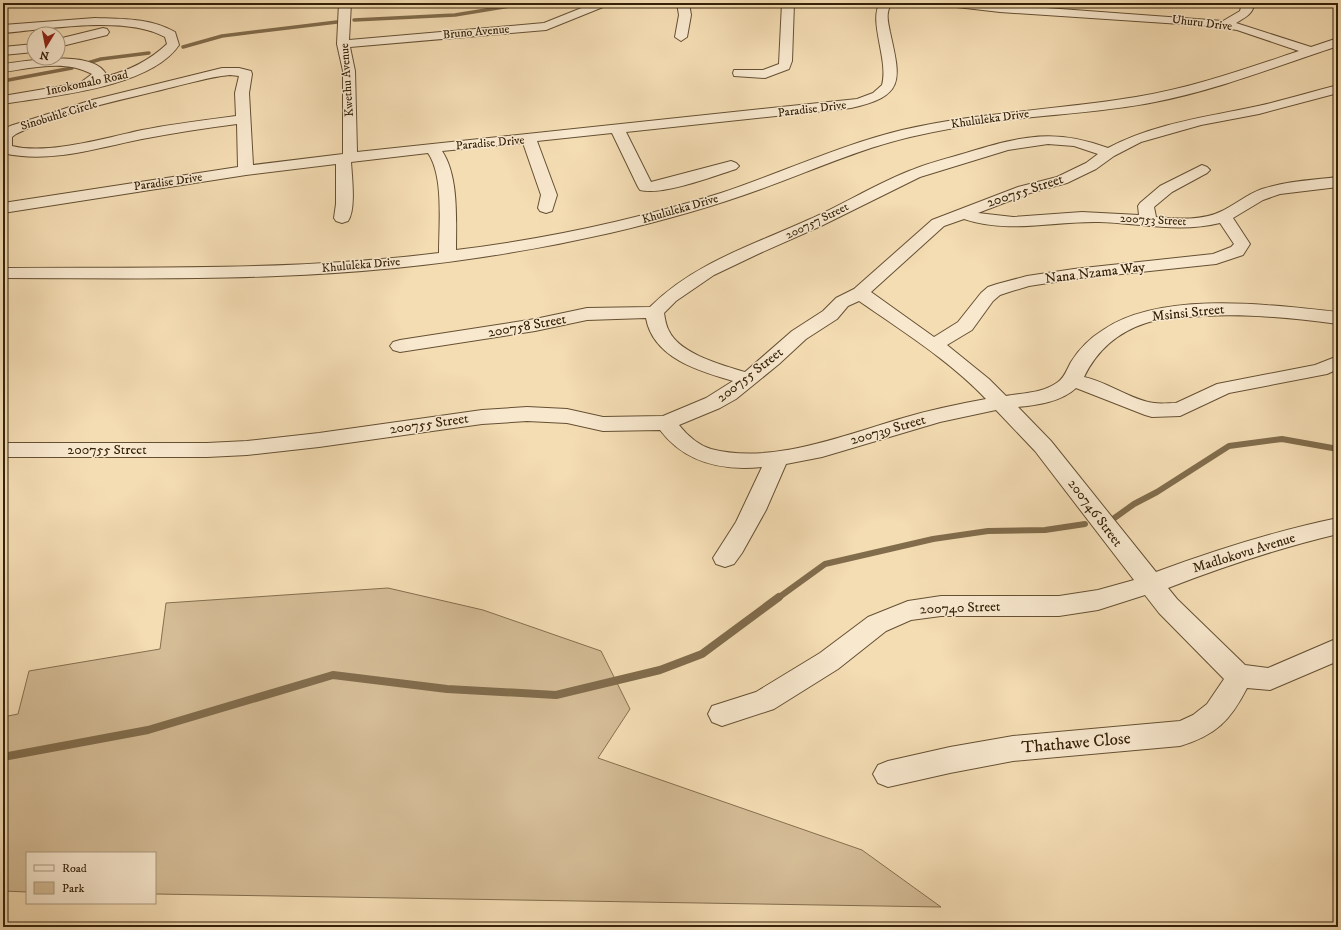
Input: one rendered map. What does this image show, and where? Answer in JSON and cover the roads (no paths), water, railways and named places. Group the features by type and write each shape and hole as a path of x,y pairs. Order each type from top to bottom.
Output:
{"street":[{"name":"Kwethu Avenue","path":"342,218 347,158 349,71 343,44 346,3"},
{"name":"Bruno Avenue","path":"343,44 546,26 604,3"},
{"path":"681,37 685,15 683,3"},
{"path":"740,73 765,74 784,66 786,61 788,3"},
{"name":"Paradise Drive","path":"3,208 246,170 432,148 823,108 869,99 882,92 890,84 890,74 881,17 882,9 886,3"},
{"name":"Uhuru Drive","path":"948,3 1000,9 1175,19 1226,24 1310,50"},
{"path":"1226,24 1244,13 1248,8 1248,3"},
{"name":"Intokomalo Road","path":"3,28 95,22 134,23 148,25 171,35 173,45 162,58 146,67 123,76 85,85 3,100"},
{"path":"66,41 134,23"},
{"name":"Khululeka Drive","path":"3,273 285,270 351,266 448,257 547,242 664,215 730,195 860,147 901,135 952,124 1005,116 1095,107 1156,98 1191,89 1338,42"},
{"path":"3,51 26,49"},
{"path":"3,68 57,62 82,65 93,68 99,72 100,74 85,85"},
{"name":"Sinobuhle Circle","path":"241,71 246,74 242,93 243,119 156,132 88,145 28,153 11,152 5,149 4,140 7,132 19,127 125,95 223,73 241,71"},
{"name":"200755 Street","path":"3,450 200,450 247,448 319,440 482,417 527,414 567,416 603,424 666,423 713,403 729,394 772,360 799,334 830,315 842,302 860,293 938,223 1024,190 1062,180 1091,166 1108,153 1136,139 1166,130 1259,110 1338,90"},
{"path":"243,119 246,170"},
{"path":"618,130 646,187 659,186 731,166"},
{"path":"530,139 549,195 546,208"},
{"name":"200757 Street","path":"655,312 665,300 692,281 825,218 908,176 999,148 1037,140 1068,140 1082,142 1108,153"},
{"path":"432,148 441,161 447,198 448,257"},
{"path":"1149,220 1146,213 1146,206 1166,189 1202,170"},
{"name":"200753 Street","path":"962,213 973,218 1006,223 1035,222 1079,217 1188,223 1209,221 1224,217 1258,196 1277,190 1338,182"},
{"name":"Nana Nzama Way","path":"934,345 944,337 965,326 987,296 994,291 1003,288 1027,281 1066,275 1196,262 1229,255 1237,251 1242,244 1239,237 1224,217"},
{"name":"200746 Street","path":"860,293 934,345 982,383 999,403 1042,446 1168,606 1228,667 1239,676"},
{"path":"1338,301 1336,310 1338,314"},
{"name":"Msinsi Street","path":"1073,381 1081,361 1089,350 1105,337 1142,318 1168,313 1260,309 1338,318"},
{"path":"655,312 661,335 675,349 713,368 747,379"},
{"name":"200758 Street","path":"400,346 528,326 587,314 655,312"},
{"path":"999,403 1020,401 1042,396 1060,390 1073,381 1091,385 1131,403 1152,410 1169,410 1180,408 1224,388 1320,370 1338,362"},
{"name":"200739 Street","path":"666,423 674,434 687,446 704,454 732,460 777,459 903,424 999,403"},
{"path":"725,558 734,546 756,507 777,459"},
{"name":"Madlokovu Avenue","path":"1151,584 1225,556 1288,537 1338,526"},
{"name":"200740 Street","path":"722,714 764,701 829,661 877,624 908,611 942,606 1059,606 1098,600 1151,584"},
{"path":"1239,676 1270,679 1338,649"},
{"name":"Thathawe Close","path":"888,774 943,760 1001,750 1054,744 1163,736 1195,728 1213,716 1227,701 1239,676"}],"waterway":[{"path":"354,20 455,15 528,3"},
{"path":"183,47 222,36 337,22"},
{"path":"84,64 101,59 149,53"},
{"path":"3,81 72,68"},
{"path":"1113,519 1134,504 1157,492 1229,446 1282,439 1338,449"},
{"path":"778,598 825,564 933,539 988,531 1045,530 1085,524"},
{"path":"3,757 148,730 333,675 447,689 556,695 660,670 702,654 779,597"}]}
